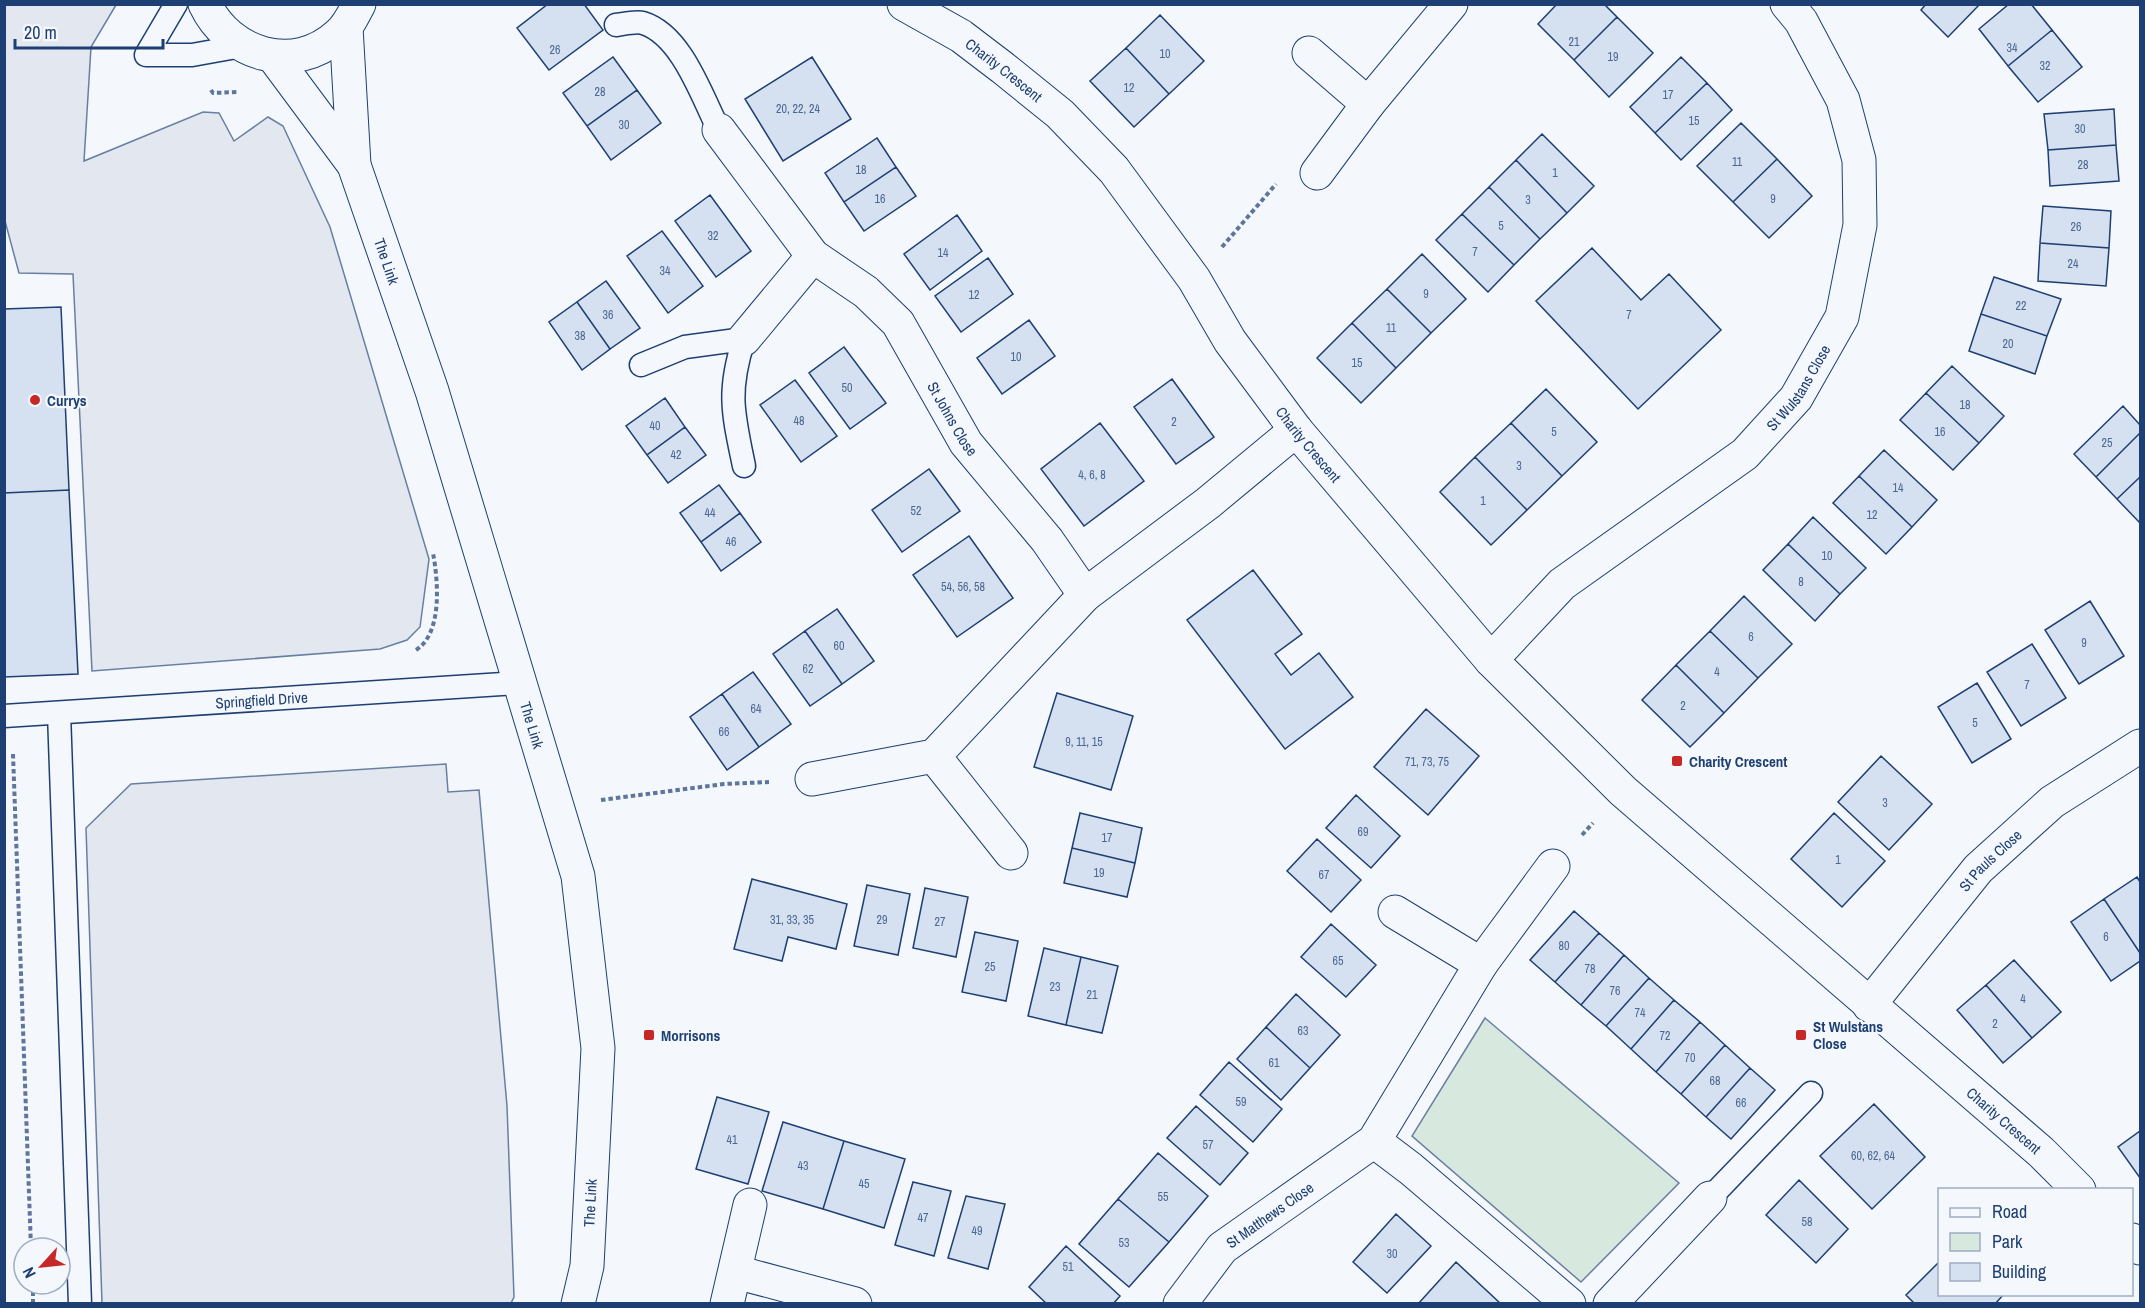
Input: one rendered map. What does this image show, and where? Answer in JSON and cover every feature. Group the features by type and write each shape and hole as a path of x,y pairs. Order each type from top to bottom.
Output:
{"street":[{"name":"The Link","path":"205,4 224,33 242,46 273,56 302,55 319,49 353,16"},
{"name":"Charity Crescent","path":"904,4 961,36 1060,114 1114,170 1194,279 1230,341 1296,430 1491,660 1623,791 2041,1152 2077,1188"},
{"path":"1317,173 1368,104 1452,4"},
{"name":"St Wulstans Close","path":"1491,660 1562,584 1745,454 1796,398 1842,317 1860,225 1858,160 1843,100 1801,21 1787,4"},
{"name":"The Link","path":"353,16 354,165"},
{"path":"1309,53 1368,104"},
{"name":"The Link","path":"273,56 354,165 432,391 578,876 598,1048 587,1266 578,1304"},
{"name":"St Johns Close","path":"719,130 813,256 866,292 898,323 966,443 1047,540 1084,595"},
{"path":"744,339 813,256"},
{"path":"812,779 934,756 1084,595 1208,503 1296,430"},
{"name":"St Pauls Close","path":"1869,1005 1978,869 2052,802 2138,752"},
{"path":"934,756 1011,852"},
{"name":"St Matthews Close","path":"1180,1304 1222,1248 1374,1141 1481,964 1553,866"},
{"path":"1395,912 1481,964"},
{"path":"1374,1141 1411,1169 1569,1304"},
{"path":"1610,1304 1710,1198"},
{"path":"727,1304 750,1205"},
{"path":"736,1272 855,1304"}],"lane":[{"path":"176,4 146,55 192,55 242,46"},
{"path":"616,25 642,23 669,38 689,70 719,130"},
{"path":"640,364 685,347 744,339 734,371 732,412 744,466"},
{"name":"Springfield Drive","path":"8,716 519,683"},
{"path":"59,713 80,1304"},
{"path":"1710,1198 1811,1093"}],"path":[{"path":"192,55 213,93 247,93"},
{"path":"1194,279 1289,169 1317,173"},
{"path":"409,652 419,649 432,631 439,582 432,548"},
{"path":"8,716 30,1236"},
{"path":"558,808 724,784 812,779"},
{"path":"1553,866 1623,791"}],"green space":[{"path":"1485,1018 1679,1183 1581,1282 1412,1136"}],"shaded area":[{"path":"4,5 116,5 91,47 84,161 203,112 219,113 234,141 268,117 283,126 330,227 429,559 420,627 407,640 380,649 92,671 73,274 19,273 5,221"},
{"path":"446,764 448,792 479,790 507,1106 514,1297 511,1303 102,1303 86,828 131,784"}],"building":[{"path":"548,4 584,4 603,30 549,70 517,28"},
{"path":"1557,4 1604,4 1617,17 1574,60 1538,24"},
{"path":"1926,4 1980,4 1948,37 1921,10"},
{"path":"2009,4 2031,4 2052,30 2008,66 1979,29"},
{"path":"1160,15 1204,61 1169,94 1126,48"},
{"path":"1617,17 1653,53 1609,97 1574,60"},
{"path":"2052,30 2082,67 2038,102 2008,66"},
{"path":"1126,48 1169,94 1134,127 1090,81"},
{"path":"613,57 637,90 587,126 563,93"},
{"path":"812,57 851,119 783,161 745,99"},
{"path":"1681,57 1707,83 1655,133 1630,107"},
{"path":"1707,83 1732,110 1681,160 1655,133"},
{"path":"637,90 661,123 611,160 587,126"},
{"path":"2114,109 2116,145 2048,150 2044,114"},
{"path":"1741,123 1777,159 1733,202 1697,166"},
{"path":"1542,134 1594,186 1567,213 1516,160"},
{"path":"877,138 896,167 844,202 825,173"},
{"path":"2116,145 2119,181 2050,186 2048,150"},
{"path":"1777,159 1812,196 1769,238 1733,202"},
{"path":"1516,160 1567,213 1540,239 1489,187"},
{"path":"896,167 916,196 864,231 844,202"},
{"path":"1489,187 1540,239 1514,265 1462,214"},
{"path":"710,195 751,251 716,277 675,221"},
{"path":"2043,206 2111,211 2109,248 2040,243"},
{"path":"1462,214 1514,265 1488,292 1436,240"},
{"path":"957,215 982,251 930,290 904,254"},
{"path":"662,231 703,286 668,313 627,256"},
{"path":"2040,243 2109,248 2106,286 2038,281"},
{"path":"1592,248 1641,300 1669,274 1721,330 1638,409 1536,301"},
{"path":"1422,254 1466,299 1431,333 1387,289"},
{"path":"988,258 1013,294 961,332 935,296"},
{"path":"1994,277 2061,299 2047,336 1981,314"},
{"path":"606,281 640,328 610,349 577,302"},
{"path":"1387,289 1431,333 1396,368 1352,323"},
{"path":"577,302 610,349 582,370 549,322"},
{"name":"Currys","path":"61,307 69,490 4,493 4,309"},
{"path":"1981,314 2047,336 2035,374 1969,351"},
{"path":"1029,320 1055,356 1002,394 977,358"},
{"path":"1352,323 1396,368 1361,403 1317,358"},
{"path":"844,347 886,403 850,429 809,373"},
{"path":"1952,366 2004,416 1979,443 1926,393"},
{"path":"1172,379 1214,437 1176,464 1134,407"},
{"path":"795,380 837,436 801,462 760,405"},
{"path":"1546,389 1597,442 1562,476 1511,423"},
{"path":"1926,393 1979,443 1953,470 1900,420"},
{"path":"665,398 685,427 647,455 626,426"},
{"path":"2123,406 2140,425 2140,433 2096,477 2074,454"},
{"path":"1100,423 1144,481 1084,526 1041,469"},
{"path":"1511,423 1562,476 1527,510 1475,457"},
{"path":"685,427 706,455 668,483 647,455"},
{"path":"2140,433 2140,477 2117,499 2096,477"},
{"path":"1884,450 1937,500 1912,527 1859,476"},
{"path":"1475,457 1527,510 1491,545 1440,492"},
{"path":"929,469 960,511 902,552 872,510"},
{"path":"1859,476 1912,527 1886,554 1833,503"},
{"path":"2140,477 2140,521 2139,522 2117,499"},
{"path":"719,485 740,513 701,542 680,513"},
{"path":"69,490 78,674 4,677 4,493"},
{"path":"740,513 761,542 721,571 701,542"},
{"path":"1813,517 1866,568 1840,594 1788,544"},
{"path":"969,536 1013,598 957,637 913,575"},
{"path":"1788,544 1840,594 1815,621 1763,570"},
{"path":"1253,570 1302,634 1275,654 1291,675 1319,653 1353,697 1285,749 1187,620"},
{"path":"1744,596 1792,644 1758,678 1710,631"},
{"path":"2090,601 2124,656 2079,684 2045,630"},
{"path":"837,609 874,661 842,684 805,631"},
{"path":"805,631 842,684 810,706 773,654"},
{"path":"1710,631 1758,678 1724,713 1676,665"},
{"path":"2032,644 2066,698 2021,726 1987,672"},
{"path":"1676,665 1724,713 1690,747 1642,700"},
{"path":"753,672 791,724 759,747 722,694"},
{"path":"1977,683 2011,739 1972,763 1938,707"},
{"path":"1057,693 1133,716 1111,790 1034,767"},
{"path":"722,694 759,747 727,770 690,717"},
{"path":"1426,709 1479,756 1428,815 1374,767"},
{"path":"1881,756 1932,804 1889,850 1838,802"},
{"path":"1356,795 1400,836 1371,868 1326,828"},
{"path":"1080,813 1142,828 1135,863 1072,848"},
{"path":"1834,813 1885,861 1842,907 1791,859"},
{"path":"1317,839 1361,880 1331,912 1287,871"},
{"path":"1072,848 1135,863 1127,897 1064,883"},
{"path":"2137,877 2140,882 2140,953 2104,899"},
{"path":"752,879 847,904 836,949 788,937 782,961 734,949"},
{"path":"867,885 910,894 898,955 854,946"},
{"path":"925,888 968,897 956,957 913,948"},
{"path":"2104,899 2140,953 2140,961 2111,981 2071,922"},
{"path":"1574,911 1599,933 1555,982 1530,960"},
{"path":"1331,924 1376,965 1346,997 1301,957"},
{"path":"975,932 1018,941 1006,1001 962,992"},
{"path":"1599,933 1624,955 1581,1005 1555,982"},
{"path":"1044,948 1081,957 1066,1025 1028,1016"},
{"path":"1624,955 1649,978 1606,1026 1581,1005"},
{"path":"1081,957 1118,966 1102,1033 1066,1025"},
{"path":"2014,960 2061,1012 2032,1038 1986,985"},
{"path":"1649,978 1674,1000 1631,1049 1606,1026"},
{"path":"1986,985 2032,1038 2003,1063 1957,1010"},
{"path":"1296,994 1340,1035 1310,1068 1266,1027"},
{"path":"1674,1000 1700,1022 1656,1072 1631,1049"},
{"path":"1700,1022 1725,1045 1681,1094 1656,1072"},
{"path":"1266,1027 1310,1068 1281,1100 1237,1059"},
{"path":"1725,1045 1750,1068 1706,1117 1681,1094"},
{"path":"1229,1062 1282,1109 1253,1142 1200,1095"},
{"path":"1750,1068 1775,1090 1731,1139 1706,1117"},
{"path":"717,1097 769,1112 748,1184 696,1169"},
{"path":"1874,1104 1925,1157 1872,1209 1820,1156"},
{"path":"1196,1106 1248,1153 1220,1185 1167,1138"},
{"path":"783,1122 844,1141 823,1209 762,1191"},
{"path":"2140,1131 2140,1178 2118,1147"},
{"path":"844,1141 905,1159 884,1228 823,1209"},
{"path":"1158,1153 1208,1196 1169,1242 1118,1199"},
{"path":"1799,1180 1848,1229 1816,1263 1766,1215"},
{"path":"913,1182 951,1191 934,1256 895,1245"},
{"path":"966,1196 1005,1204 988,1269 948,1258"},
{"path":"1118,1199 1169,1242 1129,1287 1079,1244"},
{"path":"1396,1214 1431,1246 1387,1293 1353,1262"},
{"path":"1066,1246 1120,1296 1113,1304 1047,1304 1029,1287"},
{"path":"1456,1262 1501,1304 1418,1304"},
{"path":"1938,1263 1938,1296 2002,1296 1995,1304 1915,1304 1906,1295"}],"place":[{"name":"Currys","path":"35,400"},
{"name":"Charity Crescent","path":"1677,761"},
{"name":"Morrisons","path":"649,1035"},
{"name":"St Wulstans Close","path":"1801,1035"}]}
